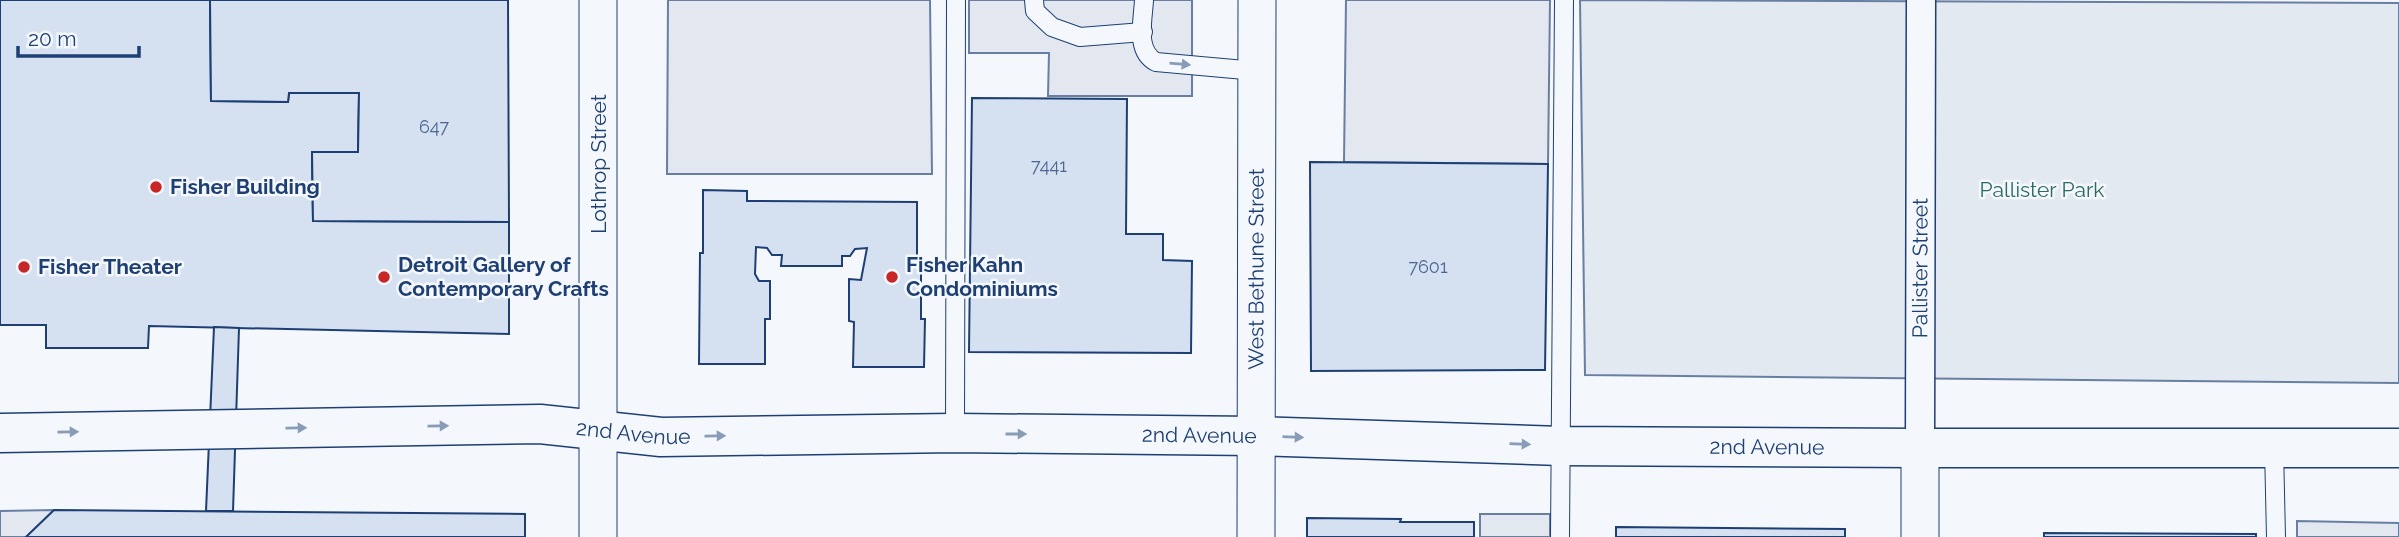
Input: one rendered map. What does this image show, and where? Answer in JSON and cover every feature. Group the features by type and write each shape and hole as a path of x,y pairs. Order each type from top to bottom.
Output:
{"street":[{"name":"Lothrop Street","path":"598,0 598,537"},
{"name":"West Bethune Street","path":"1256,537 1257,0"},
{"name":"Pallister Street","path":"1920,537 1921,0"},
{"name":"2nd Avenue","path":"0,433 540,424 661,437 955,433 1256,436 1561,446 2399,448"}],"lane":[{"path":"955,433 956,0"},
{"path":"1034,0 1035,11 1052,27 1080,37 1143,32"},
{"path":"1144,0 1142,47 1147,57 1156,62 1256,71"},
{"path":"1560,537 1564,0"},
{"path":"2274,448 2276,537"}],"green space":[{"name":"Pallister Park","path":"1580,0 2399,3 2399,383 1585,375"}],"shaded area":[{"path":"668,0 930,0 932,174 667,174"},
{"path":"969,0 1192,0 1192,96 1048,96 1049,53 969,53"},
{"path":"1346,0 1550,0 1548,164 1344,162"},
{"path":"54,510 26,537 0,537 0,511"},
{"path":"1480,514 1550,514 1550,537 1480,537"},
{"path":"2297,521 2399,523 2399,537 2297,537"}],"building":[{"name":"Fisher Building","path":"0,0 210,0 211,101 288,102 289,93 359,93 358,152 312,152 313,221 509,222 509,334 149,326 148,348 46,348 46,325 0,325"},
{"path":"210,0 508,0 509,222 313,221 312,152 358,152 359,93 289,93 288,102 211,101"},
{"path":"972,98 1127,99 1126,234 1163,234 1163,260 1192,261 1191,353 969,352"},
{"path":"1310,162 1548,164 1545,370 1311,371"},
{"name":"Fisher Kahn Condominiums","path":"703,190 747,191 747,201 917,202 917,256 921,256 921,319 925,319 924,367 853,367 854,322 849,321 849,279 861,280 867,248 855,249 850,256 842,256 842,266 781,266 782,255 772,255 767,248 756,247 755,274 759,281 770,281 770,319 765,319 765,364 699,364"},
{"path":"214,327 239,328 233,511 206,511"},
{"path":"54,510 525,514 525,537 26,537"},
{"path":"1307,518 1474,522 1474,537 1307,537"},
{"path":"1616,527 1845,529 1845,537 1616,537"},
{"path":"2044,533 2256,534 2256,537 2044,537"}],"place":[{"name":"Fisher Building","path":"156,187"},
{"name":"Fisher Theater","path":"24,267"},
{"name":"Detroit Gallery of Contemporary Crafts","path":"384,277"},
{"name":"Fisher Kahn Condominiums","path":"892,277"}]}
